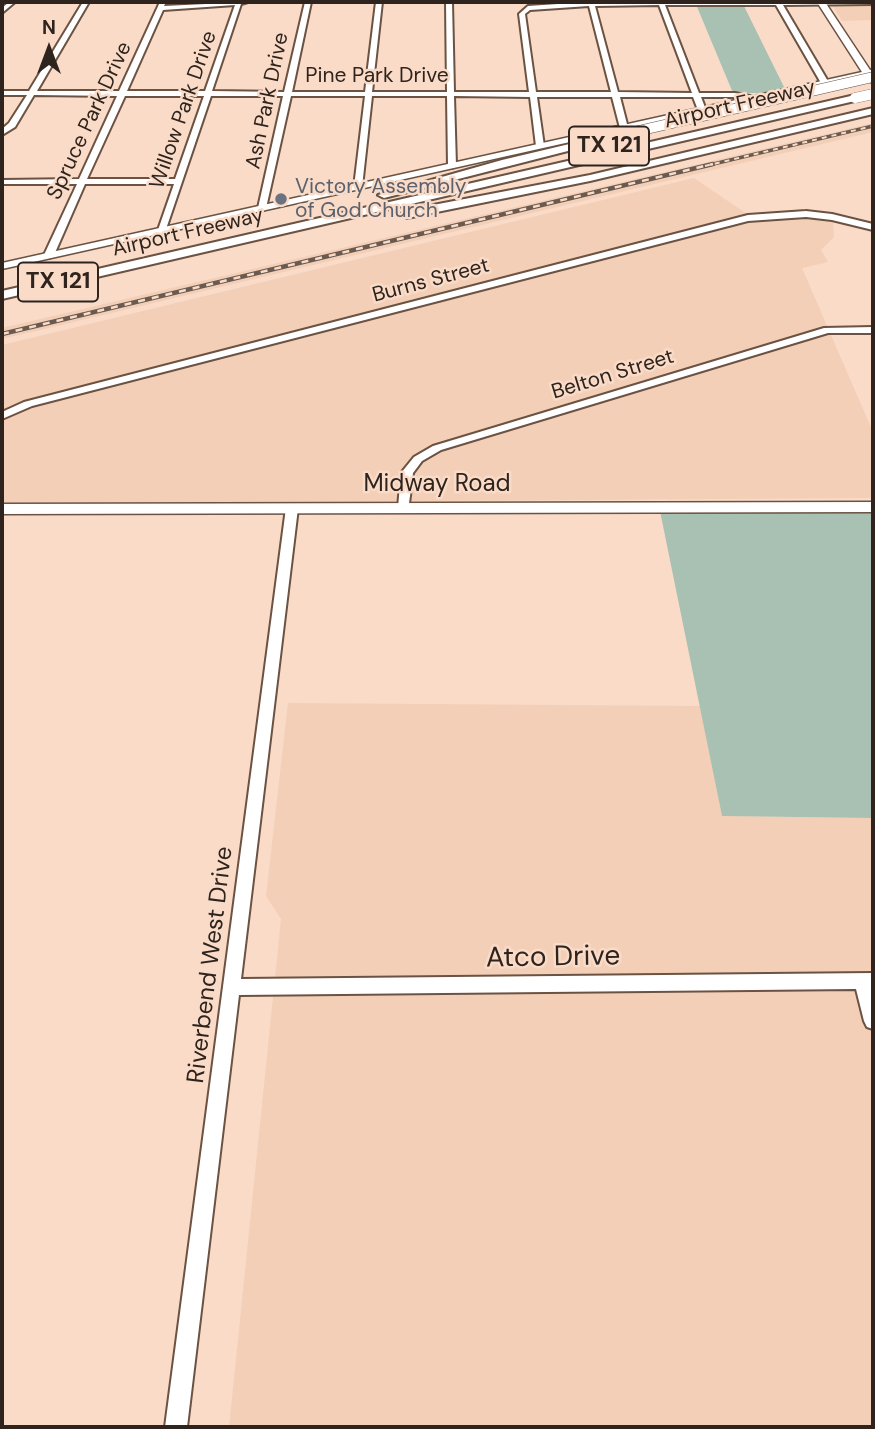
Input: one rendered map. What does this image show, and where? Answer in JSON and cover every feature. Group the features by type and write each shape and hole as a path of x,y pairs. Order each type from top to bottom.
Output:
{"highway":[{"path":"369,200 467,172 870,76"},
{"name":"Airport Freeway","path":"2,295 453,191 851,95 873,86"},
{"name":"Airport Freeway","path":"2,284 369,200 851,95 873,94"},
{"path":"453,191 635,157 873,104"},
{"path":"114,270 578,180 873,111"}],"main road":[{"path":"821,2 851,50 851,57 870,76 873,94"},
{"name":"Airport Freeway","path":"2,266 825,83 870,76"},
{"name":"Midway Road","path":"2,509 873,507"}],"street":[{"path":"2,11 12,2"},
{"path":"2,133 12,125 86,2"},
{"name":"Willow Park Drive","path":"162,230 206,93 239,2"},
{"path":"162,5 245,2"},
{"name":"Ash Park Drive","path":"262,208 308,2"},
{"path":"358,187 379,2"},
{"path":"449,2 452,166"},
{"path":"778,2 825,83"},
{"path":"540,146 531,94 522,14 524,10 591,3 873,2"},
{"path":"591,3 624,128"},
{"path":"661,3 702,110"},
{"name":"Spruce Park Drive","path":"48,255 162,5"},
{"name":"Pine Park Drive","path":"2,93 739,95 752,99"},
{"path":"2,182 177,181"},
{"name":"Burns Street","path":"2,416 28,404 748,218 806,214 873,227"},
{"name":"Belton Street","path":"404,508 407,473 418,459 437,449 827,330 873,330"},
{"name":"Riverbend West Drive","path":"176,1427 292,508"},
{"path":"867,981 873,1021"},
{"name":"Atco Drive","path":"232,987 867,981"}],"shaded area":[{"path":"830,2 873,2 873,20 842,21"},
{"path":"873,123 873,132 2,339 2,328"},
{"path":"694,178 756,220 780,217 833,221 834,237 821,250 828,262 802,268 873,432 873,498 2,504 2,345"},
{"path":"288,703 700,706 722,816 873,818 873,1427 229,1427 281,919 266,896"}],"green space":[{"path":"695,2 742,2 785,89 767,93 733,93"},
{"path":"660,511 873,511 873,818 722,816"}],"railway":[{"path":"705,166 873,126"},
{"path":"2,334 713,164"}],"place":[{"name":"Victory Assembly of God Church","path":"281,199"}]}
